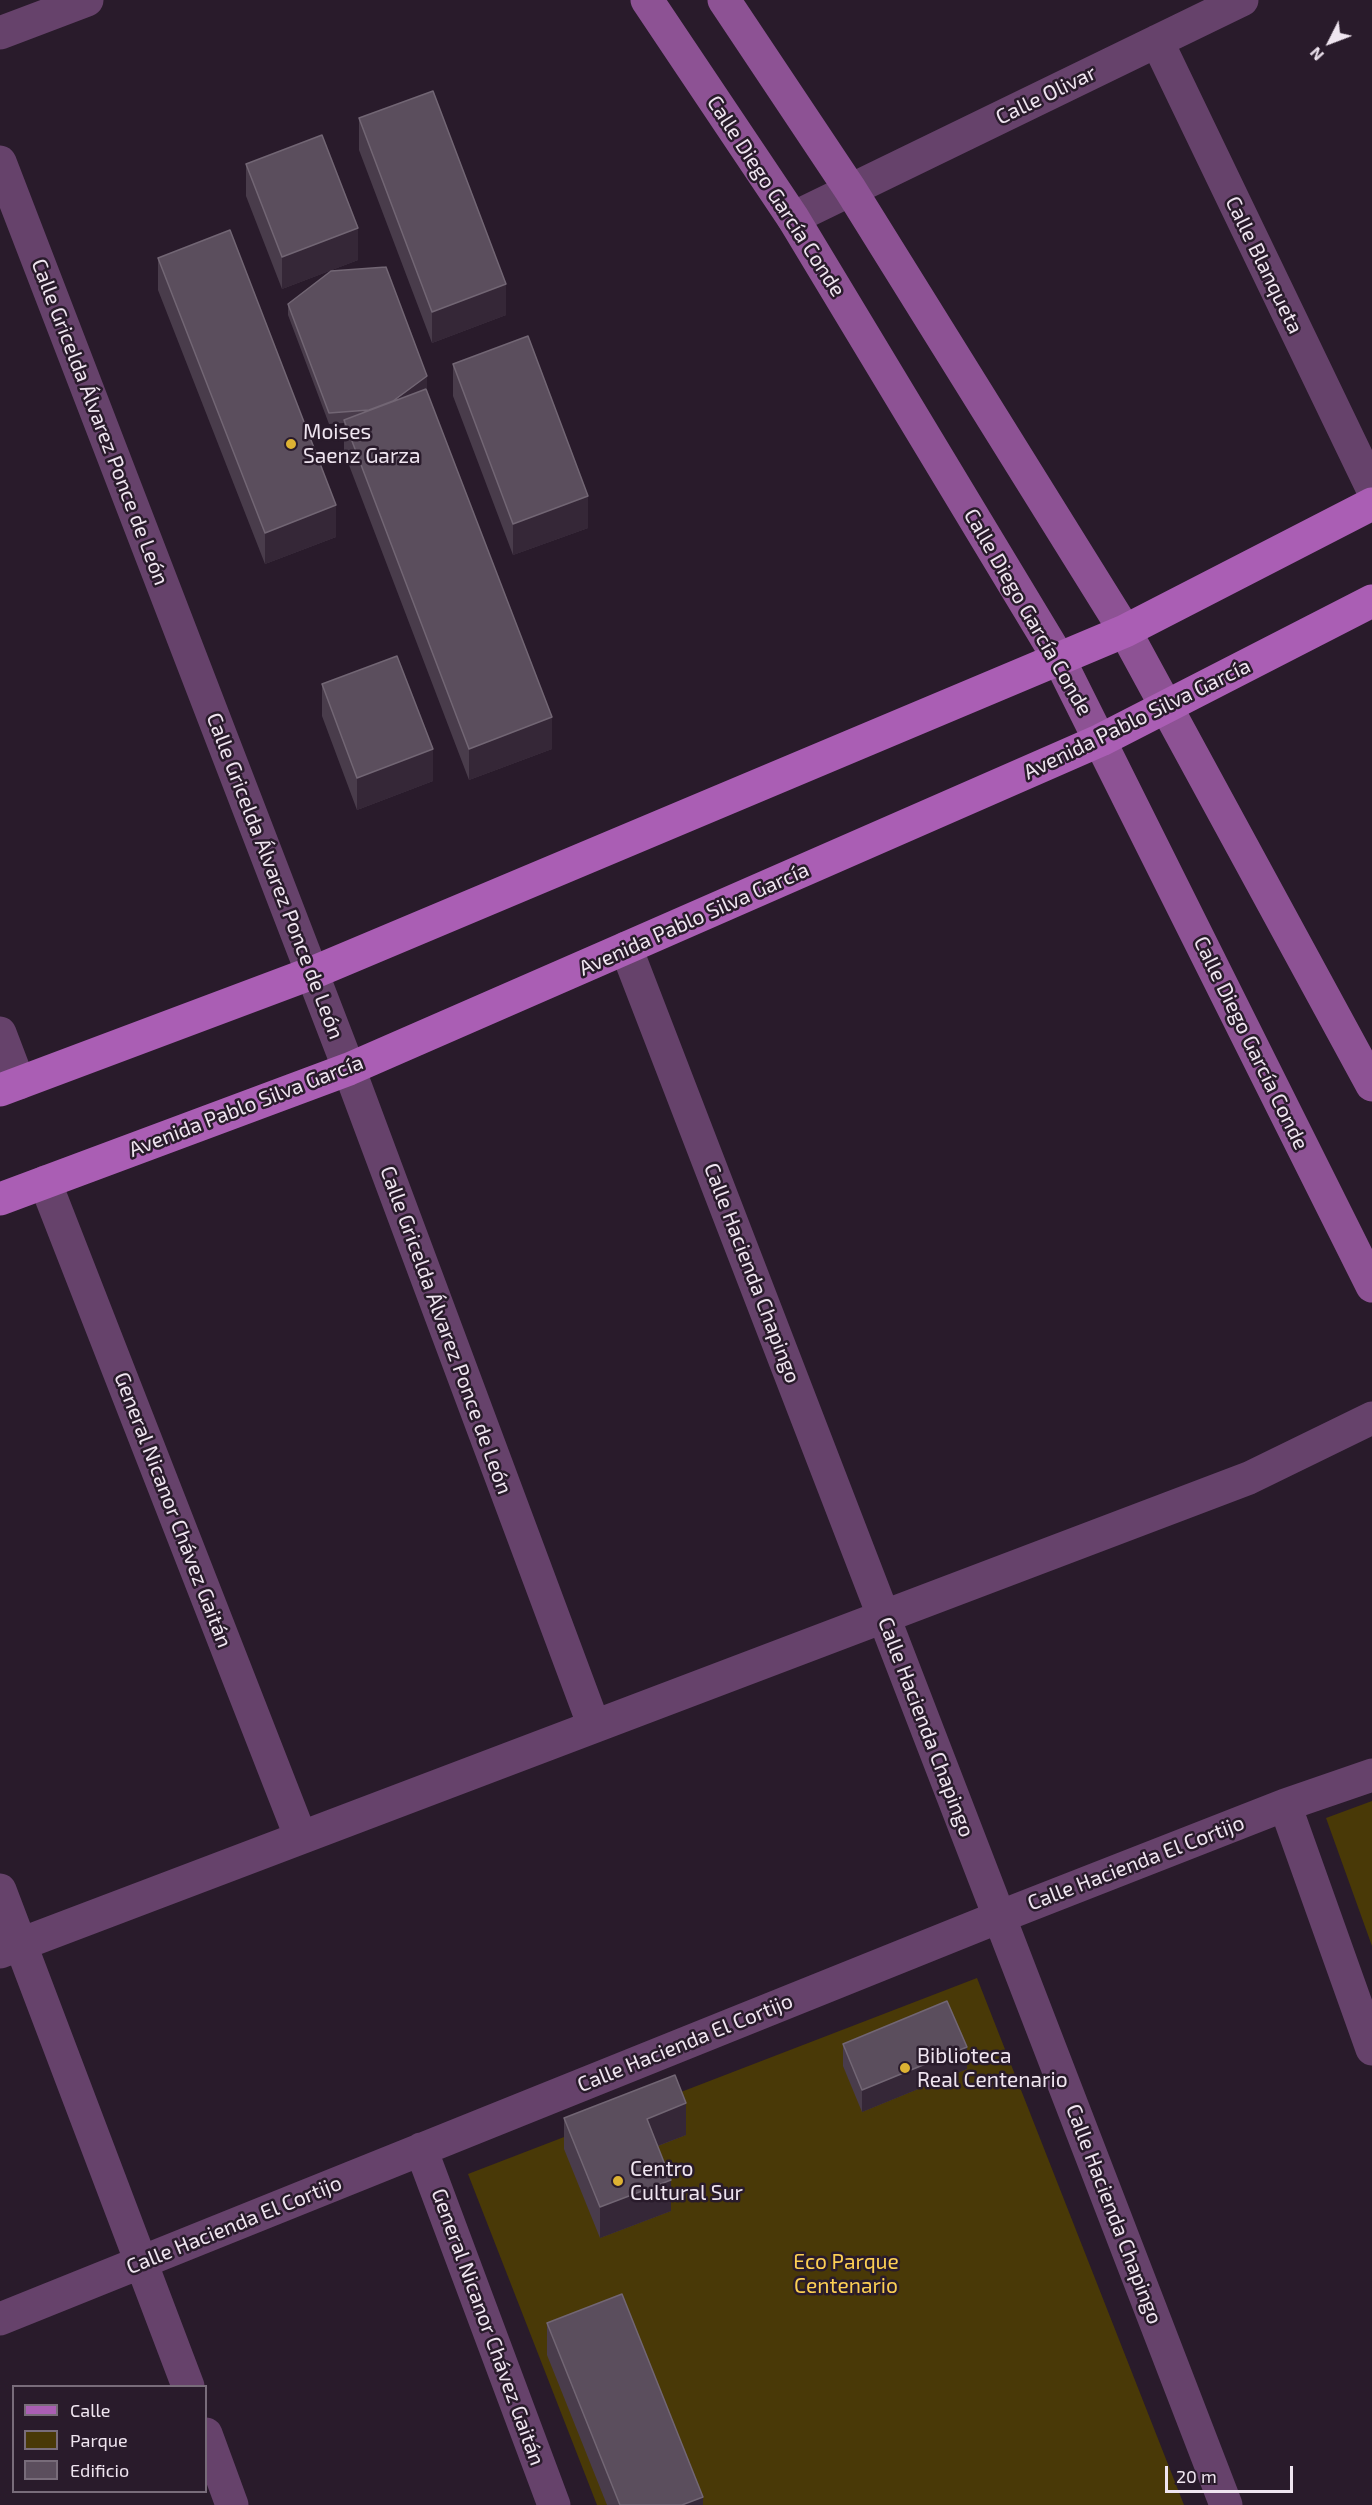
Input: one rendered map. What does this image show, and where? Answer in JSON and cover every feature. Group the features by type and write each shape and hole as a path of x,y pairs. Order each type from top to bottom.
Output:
{"main road":[{"path":"9,1086 312,973 1125,631 1372,504"},
{"name":"Avenida Pablo Silva García","path":"0,1199 349,1069 1101,740 1372,601"}],"street":[{"path":"0,33 87,0"},
{"name":"Calle Diego García Conde","path":"647,0 793,219 1059,658 1372,1286"},
{"path":"724,0 850,189 1125,631 1372,1085"},
{"name":"Calle Olivar","path":"793,219 850,189 1242,0"},
{"name":"Calle Blanqueta","path":"1157,41 1372,488"},
{"name":"Calle Gricelda Álvarez Ponce de León","path":"0,162 349,1069 594,1726"},
{"name":"Calle Hacienda Chapingo","path":"626,948 1226,2505"},
{"path":"0,1033 9,1086"},
{"name":"General Nicanor Chávez Gaitán","path":"45,1182 301,1838"},
{"path":"10,1948 1249,1478 1372,1418"},
{"name":"Calle Hacienda El Cortijo","path":"0,2319 999,1917 1285,1805 1372,1775"},
{"path":"1285,1805 1372,2049"},
{"path":"0,1890 10,1948 140,2262 188,2385"},
{"name":"General Nicanor Chávez Gaitán","path":"421,2149 554,2505"},
{"path":"207,2437 232,2505"}],"green space":[{"path":"1372,1801 1372,1946 1326,1818"},
{"name":"Eco Parque Centenario","path":"977,1978 1184,2505 597,2505 468,2174"}],"building":[{"path":"433,91 506,284 432,312 359,118"},
{"path":"322,135 358,228 282,257 246,164"},
{"path":"230,230 336,505 265,533 158,258"},
{"path":"386,267 427,376 393,401 369,410 329,413 288,304 331,271"},
{"path":"528,336 588,496 513,524 453,364"},
{"path":"426,389 552,717 469,749 344,420"},
{"path":"397,656 433,749 357,778 322,684"},
{"path":"947,2001 967,2047 862,2090 843,2044"},
{"path":"675,2075 686,2103 647,2119 671,2180 600,2207 564,2118"},
{"path":"622,2294 703,2497 682,2505 620,2505 547,2323"}],"place":[{"name":"Moises Saenz Garza","path":"291,444"},
{"name":"Biblioteca Real Centenario","path":"905,2068"},
{"name":"Centro Cultural Sur","path":"618,2181"}]}
